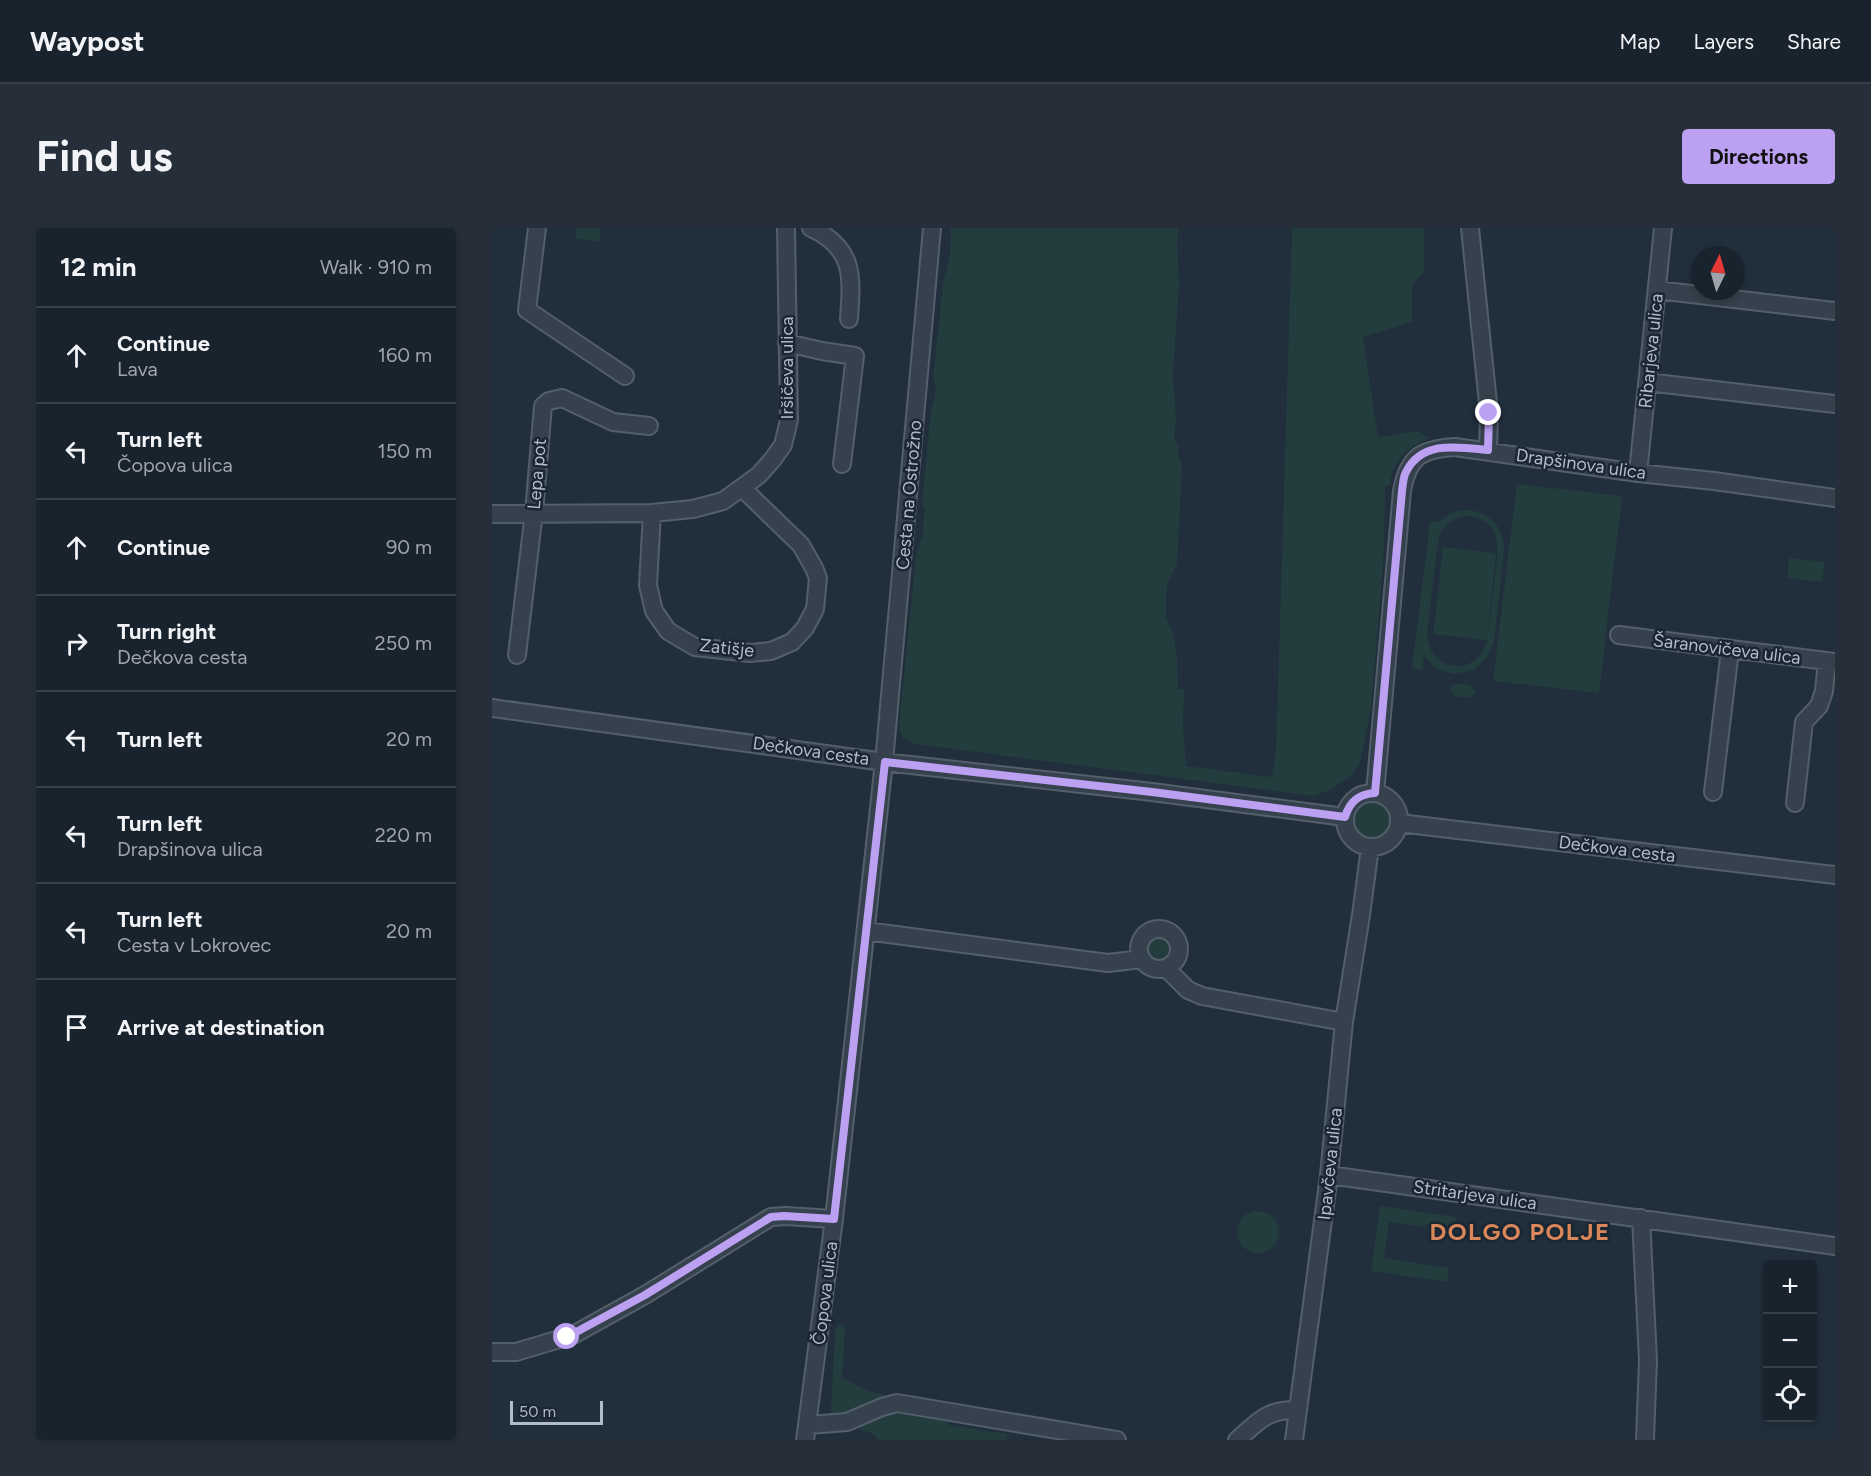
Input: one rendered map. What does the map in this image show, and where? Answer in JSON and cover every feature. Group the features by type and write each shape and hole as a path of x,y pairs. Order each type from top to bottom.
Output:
{"street":[{"path":"537,228 527,310 624,376"},
{"name":"Iršičeva ulica","path":"492,513 651,513 693,509 723,501 759,475 783,445 789,420 786,228"},
{"path":"811,228 842,249 852,282 849,320"},
{"name":"Cesta na Ostrožno","path":"866,931 885,762 932,228"},
{"path":"1470,228 1489,413 1488,450"},
{"name":"Ribarjeva ulica","path":"1638,473 1663,228"},
{"path":"1657,290 1835,311"},
{"path":"787,343 855,356 842,464"},
{"path":"1647,382 1835,404"},
{"name":"Lepa pot","path":"517,655 534,512 543,406 549,400 562,398 613,422 649,426"},
{"name":"Drapšinova ulica","path":"1375,793 1402,491 1405,473 1417,457 1433,448 1488,450 1638,473 1835,498"},
{"name":"Zatišje","path":"651,513 648,585 654,611 668,631 694,647 750,653 771,651 792,642 805,628 815,609 818,578 801,545 742,488"},
{"name":"Šaranovičeva ulica","path":"1619,635 1831,662"},
{"path":"1713,792 1730,650"},
{"path":"1795,803 1804,722 1820,706 1831,662"},
{"name":"Dečkova cesta","path":"492,708 885,762 1152,792 1345,817"},
{"path":"1375,793 1391,800 1399,815 1400,823 1397,831 1386,844 1370,847 1354,840 1349,833 1345,817 1352,802 1359,796 1375,793"},
{"name":"Dečkova cesta","path":"1400,823 1835,875"},
{"name":"Ipavčeva ulica","path":"1294,1440 1329,1175 1344,1022 1370,847"},
{"path":"1164,930 1173,935 1179,945 1175,961 1166,968 1155,969 1142,959 1139,948 1143,938 1152,931 1164,930"},
{"path":"866,931 1108,963 1142,959"},
{"name":"Čopova ulica","path":"807,1433 834,1219 866,931"},
{"path":"1166,968 1188,990 1202,996 1344,1022"},
{"name":"Stritarjeva ulica","path":"1329,1175 1835,1246"},
{"path":"492,1352 516,1352 573,1335 645,1295 771,1217 834,1219"},
{"path":"1641,1218 1648,1360 1645,1440"},
{"path":"807,1433 847,1422 897,1403 1117,1440"},
{"path":"1237,1440 1266,1416 1280,1409 1298,1410"}],"green space":[{"path":"576,228 601,228 599,242 575,238"},
{"path":"951,228 1179,228 1177,241 1179,285 1173,374 1176,419 1174,437 1182,466 1177,564 1167,585 1166,619 1173,632 1177,655 1178,689 1184,689 1183,725 1186,766 1272,777 1276,752 1292,228 1424,228 1424,272 1412,284 1412,322 1363,337 1378,437 1418,431 1430,438 1415,445 1403,455 1394,469 1390,485 1385,486 1384,552 1371,709 1360,763 1351,776 1330,790 1314,796 915,744 902,735 899,725 916,556 922,537 925,509 922,505 931,409 935,394 933,378 943,283 950,256"},
{"path":"1517,484 1622,496 1599,693 1493,681"},
{"path":"1471,510 1487,516 1498,527 1504,542 1494,641 1487,658 1473,670 1455,674 1437,669 1424,656 1422,670 1412,669 1430,521 1439,522 1450,513","holes":["1467,516 1480,519 1489,525 1497,541 1497,562 1488,630 1496,553 1443,547 1433,634 1487,640 1482,652 1474,661 1454,666 1444,663 1435,656 1429,646 1427,633 1439,536 1447,524 1458,518"]},
{"path":"1789,558 1825,562 1822,582 1787,578"},
{"path":"1452,685 1472,686 1476,693 1470,697 1455,696 1450,689"},
{"path":"1372,803 1384,808 1389,820 1384,832 1372,837 1360,832 1355,820 1360,808"},
{"path":"1159,939 1166,942 1169,949 1166,956 1159,959 1152,956 1149,949 1152,942"},
{"path":"1380,1206 1456,1217 1455,1228 1389,1222 1384,1258 1449,1268 1447,1282 1371,1271"},
{"path":"1258,1211 1266,1212 1273,1217 1278,1224 1278,1240 1273,1247 1266,1252 1258,1253 1250,1252 1243,1247 1238,1240 1237,1232 1238,1224 1243,1217 1250,1212"},
{"path":"838,1324 843,1324 845,1329 842,1378 871,1392 888,1395 884,1406 944,1414 949,1425 1007,1434 1006,1439 1012,1440 879,1440 871,1433 862,1431 856,1421 833,1419 831,1410 835,1331"}],"district":[{"name":"DOLGO POLJE","path":"1520,1232"}],"route":[{"path":"567,1337 645,1295 771,1217 834,1219 885,762 1152,792 1345,817 1352,802 1359,796 1375,793 1405,473 1417,457 1433,448 1488,450 1489,413"}]}
